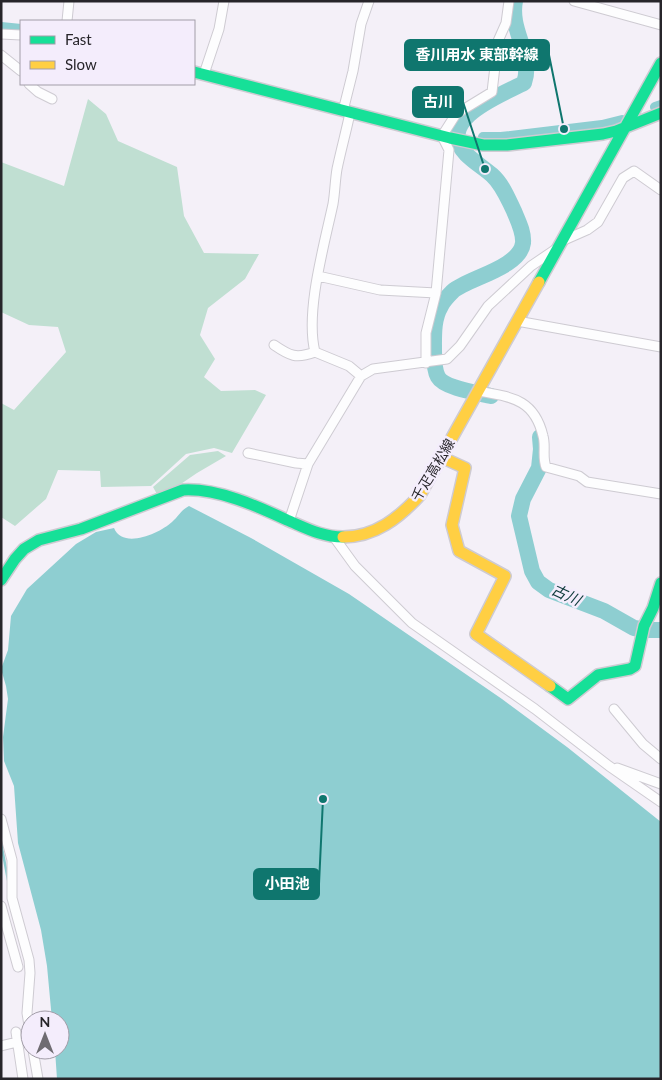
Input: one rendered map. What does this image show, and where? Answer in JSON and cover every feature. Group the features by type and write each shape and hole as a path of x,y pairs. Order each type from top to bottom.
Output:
{"street":[{"path":"67,20 69,1"},
{"path":"224,1 219,29 199,73 346,112 472,143 492,145 524,144 603,134 661,113"},
{"path":"315,352 311,324 318,276 334,199 361,24 368,1"},
{"path":"432,362 426,333 436,292 449,150 446,137 456,114 492,92 498,41 506,23 509,1"},
{"path":"574,1 661,25"},
{"path":"1,34 20,36"},
{"path":"1,55 20,71"},
{"name":"千疋高松線","path":"1,580 20,554 40,540 81,529 183,490 205,490 222,495 312,531 334,537 366,534 389,525 408,510 420,495 661,63"},
{"path":"31,85 38,92 52,99"},
{"path":"289,521 308,464 361,376 373,370 447,359 460,346 488,306 531,266 559,245 598,222 623,178 634,171 661,190"},
{"path":"318,276 380,290 436,292"},
{"path":"518,321 661,348"},
{"path":"274,345 289,355 305,356 315,352 349,366 361,376"},
{"path":"476,394 515,398 529,409 543,436 544,462 546,467 579,476 587,482 661,494"},
{"path":"248,453 308,464"},
{"path":"441,457 465,468 452,525 459,551 505,576 476,634 568,699 598,674 630,669 635,666 643,632 661,583"},
{"path":"334,537 355,566 412,623 661,802"},
{"path":"614,710 643,744 661,759"},
{"path":"609,766 661,784"},
{"path":"1,819 12,860 12,898 29,960 27,1010"},
{"path":"1,906 18,967"},
{"path":"16,1032 23,1079"},
{"path":"1,1046 17,1042"},
{"path":"35,1060 38,1079"}],"green space":[{"path":"88,99 106,114 118,141 177,167 184,216 204,253 259,254 245,279 208,308 200,335 215,359 204,377 221,391 255,390 266,395 232,453 214,448 186,454 151,486 101,487 100,471 58,470 46,499 15,526 1,517 1,403 14,410 66,352 58,327 29,325 1,312 1,162 64,186"},
{"path":"218,451 226,456 172,490 158,496 153,487 190,455"}],"water":[{"path":"189,506 251,538 349,594 502,699 567,747 661,822 661,1079 57,1079 56,1060 70,1060 70,1010 51,1010 41,930 18,843 14,786 4,761 3,737 8,699 1,669 8,650 11,616 27,589 76,544 96,532 114,528 119,535 125,538 133,539 151,535 174,520"}],"waterway":[{"name":"古川","path":"491,396 462,389 441,381 435,368 434,334 438,311 451,293 460,286 503,266 520,252 523,243 523,235 514,211 502,188 492,175 466,154 458,142 458,130 464,120 474,110 524,83 526,62 515,22 515,1"},
{"path":"1,27 20,29"},
{"path":"655,107 661,105"},
{"path":"483,137 501,137 602,125 622,120"},
{"name":"古川","path":"540,437 539,468 523,499 519,516 532,571 538,582 549,590 604,611 634,628 661,630"},
{"path":"1,843 8,880"}],"traffic: fast":[{"path":"539,282 661,63"},
{"path":"195,72 483,145 507,145 603,134 616,131 661,113"},
{"path":"1,580 24,549 39,540 81,529 183,490 196,490 223,495 250,504 314,532 343,537"},
{"path":"550,686 568,699 598,675 630,669 635,666 644,626 653,608 661,583"}],"traffic: slow":[{"path":"343,537 366,534 386,525 420,495 539,282"},
{"path":"441,457 465,468 452,525 459,551 505,576 476,634 550,686"}],"place":[{"name":"香川用水 東部幹線","path":"564,129"},
{"name":"古川","path":"485,169"},
{"name":"小田池","path":"323,799"}]}
